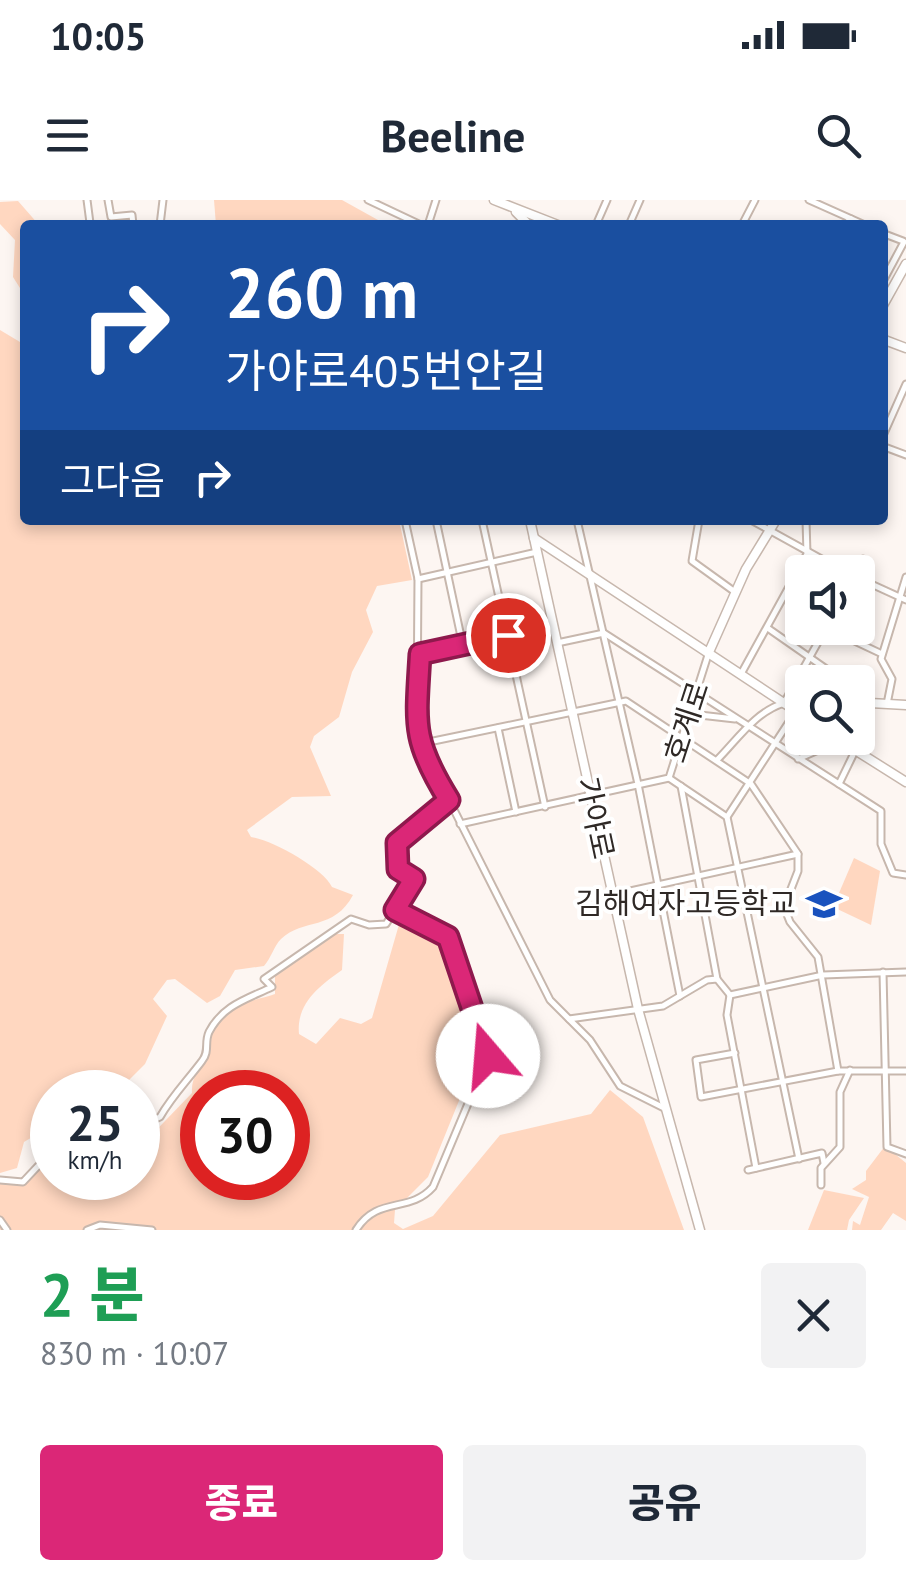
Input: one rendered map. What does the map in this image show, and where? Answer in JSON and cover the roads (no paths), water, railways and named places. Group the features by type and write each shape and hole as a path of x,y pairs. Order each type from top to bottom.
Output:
{"main road":[{"path":"494,200 545,220"},
{"path":"508,206 523,220"},
{"path":"888,296 906,264"},
{"name":"가야로","path":"531,525 638,1009 700,1230"},
{"name":"호계로","path":"709,652 735,592 774,525"},
{"path":"534,538 784,703"},
{"path":"875,703 906,705"},
{"path":"865,755 906,782"}],"street":[{"path":"108,200 111,217 132,216 132,220"},
{"path":"368,200 413,220"},
{"path":"809,200 829,203 852,220"},
{"path":"888,272 905,242"},
{"path":"888,424 906,384"},
{"path":"405,525 418,579 421,756 449,800 550,1000 590,1040 620,1086 664,1108"},
{"path":"437,525 464,646"},
{"path":"483,525 546,807"},
{"path":"579,525 620,700 680,996"},
{"path":"698,525 692,560 735,592"},
{"path":"759,525 807,554"},
{"path":"742,674 807,554 806,525"},
{"path":"418,579 537,552"},
{"path":"888,704 892,679 882,654 906,577"},
{"path":"875,584 906,600"},
{"path":"420,654 554,626"},
{"path":"768,629 816,665"},
{"path":"557,642 604,632 882,812 882,844 894,873 906,875"},
{"path":"716,760 770,707 784,703 816,645"},
{"path":"863,645 882,654"},
{"name":"호계로","path":"460,824 669,778 709,652"},
{"path":"420,744 620,700 751,784 798,854 798,870 784,907 790,922 812,946 822,975 838,1071"},
{"path":"690,714 738,719"},
{"path":"498,728 516,812"},
{"path":"727,817 785,731"},
{"path":"798,759 807,755"},
{"path":"838,784 853,755"},
{"path":"669,778 727,817 799,1159"},
{"path":"681,786 718,979 730,995 726,1015 756,1168"},
{"path":"160,1117 169,1097 182,1088 205,1058 214,1026 236,1002 272,987 262,981 268,975 351,919 376,926 386,924 414,879 398,869 397,843 449,800"},
{"path":"612,895 798,854"},
{"path":"356,1230 372,1211 418,1200 433,1188 488,1056 448,937 395,910"},
{"path":"882,972 887,1147 906,1154"},
{"path":"730,995 822,975 906,972"},
{"path":"568,1019 663,1006 718,979"},
{"path":"734,1054 696,1060 701,1097 838,1071 906,1070"},
{"path":"824,1166 840,1147 840,1092 850,1070"},
{"path":"748,1170 822,1153 821,1185"},
{"path":"0,1180 24,1182 30,1175"},
{"path":"0,1220 8,1230"},
{"path":"86,1230 100,1225 152,1230"}],"place":[{"name":"김해여자고등학교","path":"824,904"}]}
